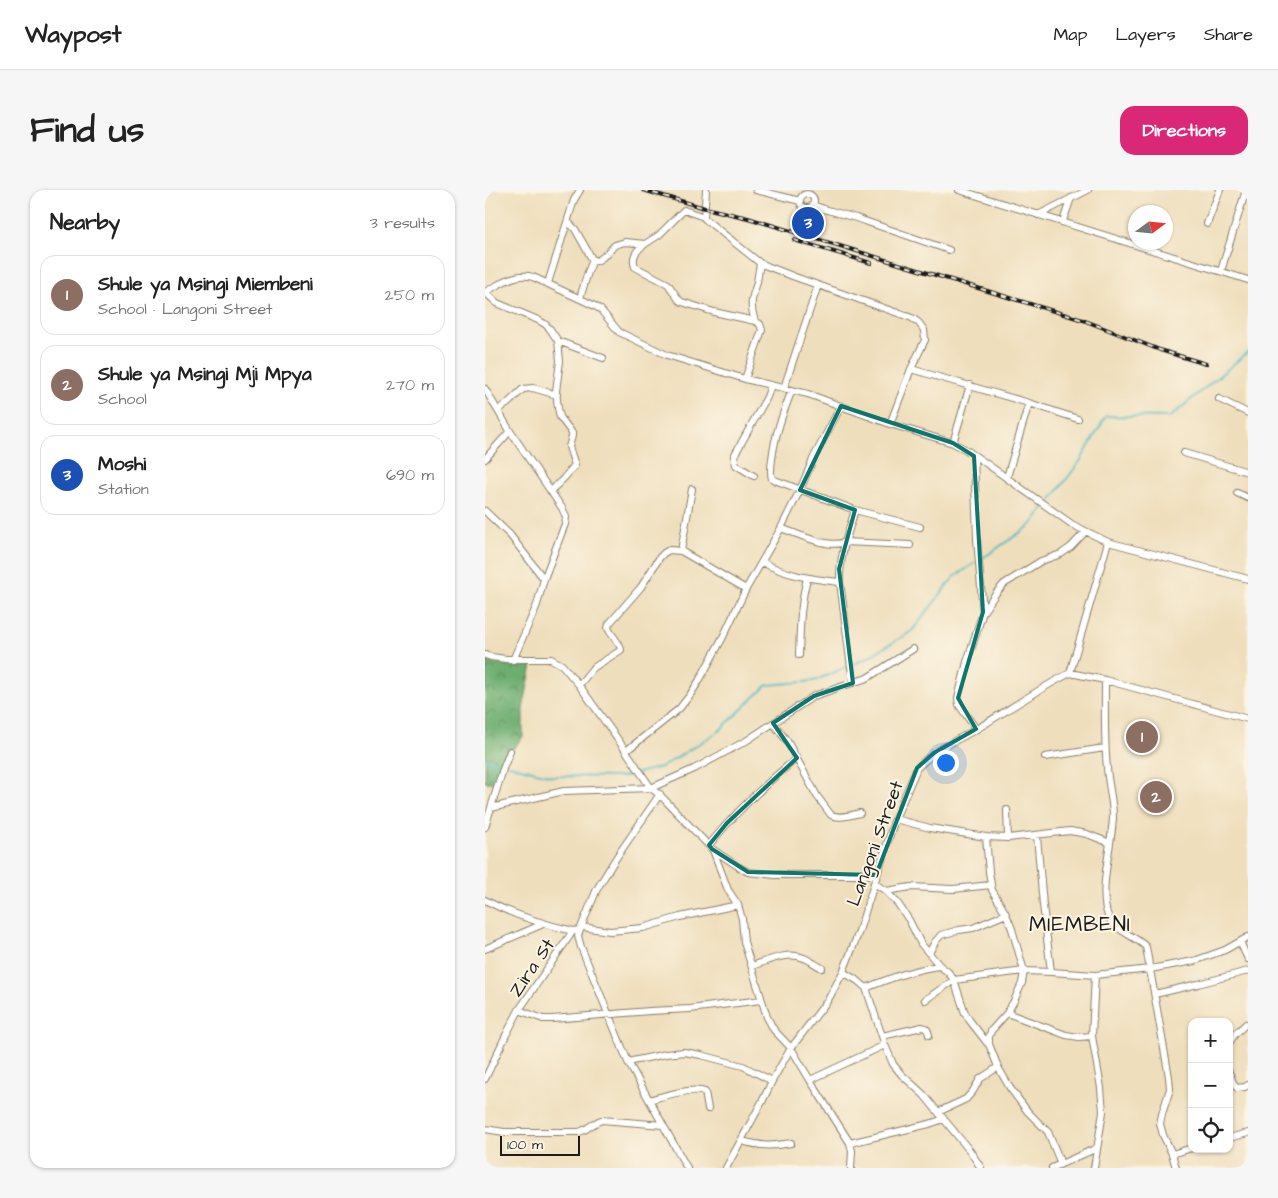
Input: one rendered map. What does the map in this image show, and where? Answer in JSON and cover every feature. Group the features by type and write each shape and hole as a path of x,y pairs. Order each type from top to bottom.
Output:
{"street":[{"path":"548,283 574,200 580,190"},
{"path":"704,217 706,190"},
{"path":"756,190 800,202 806,208 810,208 814,199 810,192 803,196 800,202"},
{"path":"959,190 1248,280"},
{"path":"1038,215 1088,190"},
{"path":"1207,224 1220,190"},
{"path":"1221,271 1246,190"},
{"path":"1063,222 1071,198"},
{"path":"813,204 949,250"},
{"path":"745,378 761,330 760,324 755,321 714,312 680,301 668,284 635,267 633,262 634,255 639,249 659,236 684,210 704,217 712,226 760,263 912,318 919,323 924,330 925,340 911,369 890,424"},
{"path":"568,222 575,229 593,260"},
{"path":"593,260 597,261 603,257 615,245 625,242 645,244"},
{"path":"580,298 593,260"},
{"path":"755,321 751,298 760,263"},
{"path":"551,491 575,465 569,447 572,435 560,417 558,408 556,391 560,361 558,341 545,324 497,303 485,292 515,276 529,276 580,298 600,309 619,332 625,336 667,355 807,394 890,424 953,443 1007,477 1059,516 1085,532 1108,542 1248,579"},
{"path":"784,388 818,285"},
{"path":"558,341 603,358"},
{"path":"911,369 1078,419"},
{"path":"754,476 736,465 735,456 767,397 771,385"},
{"path":"953,443 970,386"},
{"path":"498,410 523,389 533,388 557,394"},
{"path":"792,390 775,436 772,479 855,510 920,527"},
{"path":"486,393 562,508 566,517 537,605 513,660"},
{"path":"1219,399 1248,413"},
{"path":"1007,477 1029,403"},
{"path":"626,751 679,709 690,696 781,528 814,457 841,406"},
{"path":"485,459 511,431"},
{"path":"1184,453 1248,472"},
{"path":"974,456 977,539 983,612"},
{"path":"681,550 692,489"},
{"path":"1237,492 1248,498"},
{"path":"853,683 839,569 855,510"},
{"path":"485,511 510,535 544,579"},
{"path":"781,528 835,544 845,542 910,545"},
{"path":"976,729 959,704 958,698 983,612 996,592 1005,584 1041,561 1061,554 1071,547 1085,532"},
{"path":"1108,542 1070,672 1248,719"},
{"path":"579,685 593,668 621,650 608,628 609,624 641,587 659,558 669,550 681,550 746,590"},
{"path":"763,562 786,573 840,582"},
{"path":"799,655 802,597 807,578"},
{"path":"491,808 564,791 651,788 746,742 814,696 867,678 913,649"},
{"path":"485,655 491,658 513,660 551,659 562,665 579,685 651,788 660,794 711,847 739,867 748,872 775,875 876,875"},
{"name":"Langoni Street","path":"726,1168 791,1048 828,1000 843,972 858,934 895,819 917,768 934,753 1070,672"},
{"path":"1105,680 1105,748 1113,815 1105,890 1106,907 1109,918 1115,925 1140,941 1145,947 1170,1083 1160,1124 1176,1168"},
{"path":"773,724 787,740 817,796 831,815 843,816 860,813"},
{"path":"1045,758 1105,748"},
{"path":"485,827 510,751"},
{"path":"711,847 727,823 777,774 797,758"},
{"name":"Zira St","path":"485,1079 519,1010 578,929 597,890 660,794"},
{"path":"1007,810 1007,838"},
{"path":"895,819 930,828 986,837 1037,836 1070,831 1087,834 1111,843"},
{"path":"1037,836 1051,972"},
{"path":"986,837 992,890 1012,929 1024,971 1022,983 1014,1001 1007,1013 991,1031 989,1044"},
{"path":"711,847 728,890 738,905 742,919 744,942 767,1018 773,1030 791,1048 851,1143 851,1168"},
{"path":"873,884 885,890 905,913 921,944 954,980 969,1021 989,1044 998,1067 1010,1088 1028,1112 1048,1132 1061,1164"},
{"path":"885,890 911,887 953,889 991,885"},
{"path":"485,900 543,924 610,931 643,928 673,919 738,905"},
{"path":"929,954 941,935 973,928 1005,914"},
{"path":"485,949 543,924"},
{"path":"578,929 581,946 629,1062 687,1168"},
{"path":"925,1000 954,980 1024,971 1095,975 1150,969 1194,961 1225,950 1248,937"},
{"path":"1241,942 1248,959"},
{"path":"752,966 791,956 803,957 822,968"},
{"path":"865,988 901,974 925,967 940,966"},
{"path":"1155,994 1248,971"},
{"path":"843,972 858,981 865,988 893,1064 944,1119 970,1150 981,1168"},
{"path":"1094,1168 1103,1112 1093,1036 1095,975"},
{"path":"519,1010 543,1019 689,1009 761,1000"},
{"path":"1007,1013 1066,1035 1079,1037 1093,1036"},
{"path":"1233,1037 1246,1024"},
{"path":"882,1036 922,1027 928,1031 929,1035"},
{"path":"810,1080 885,1045"},
{"path":"629,1062 685,1052 743,1066 772,1081"},
{"path":"938,1112 966,1099 980,1079 998,1067"},
{"path":"1233,1082 1237,1088 1248,1085"},
{"path":"649,1100 703,1090 707,1096 708,1109"},
{"path":"851,1143 944,1119"},
{"path":"485,1129 504,1132 568,1133 584,1131 597,1121 602,1120 663,1125"},
{"path":"1233,1137 1248,1133"},
{"path":"741,1141 765,1146 791,1143"},
{"path":"1052,1168 1097,1148"},
{"path":"1172,1154 1188,1149"}],"highlighted area":[{"path":"841,406 953,443 974,456 983,612 958,698 976,729 934,753 917,768 876,875 748,872 712,849 709,845 727,823 797,758 773,723 814,696 853,683 839,569 855,510 800,490"}],"green space":[{"path":"485,661 516,667 532,665 523,709 523,737 507,756 496,783 485,782"}],"waterway":[{"path":"1050,501 1081,460 1106,416 1170,417 1248,352"},
{"path":"983,558 1031,525 1044,508"},
{"path":"854,664 912,631 954,577 975,563"},
{"path":"509,765 552,776 621,777 662,767 719,731 767,685 814,681 849,666"},
{"path":"485,759 500,763"}],"railway":[{"path":"643,190 748,218 1083,320 1160,350 1206,364"},
{"path":"794,240 871,263"}],"place":[{"name":"Moshi","path":"808,223"},
{"name":"Shule ya Msingi Miembeni","path":"1142,737"},
{"name":"Shule ya Msingi Mji Mpya","path":"1156,797"}],"district":[{"name":"MIEMBENI","path":"1080,924"}]}
